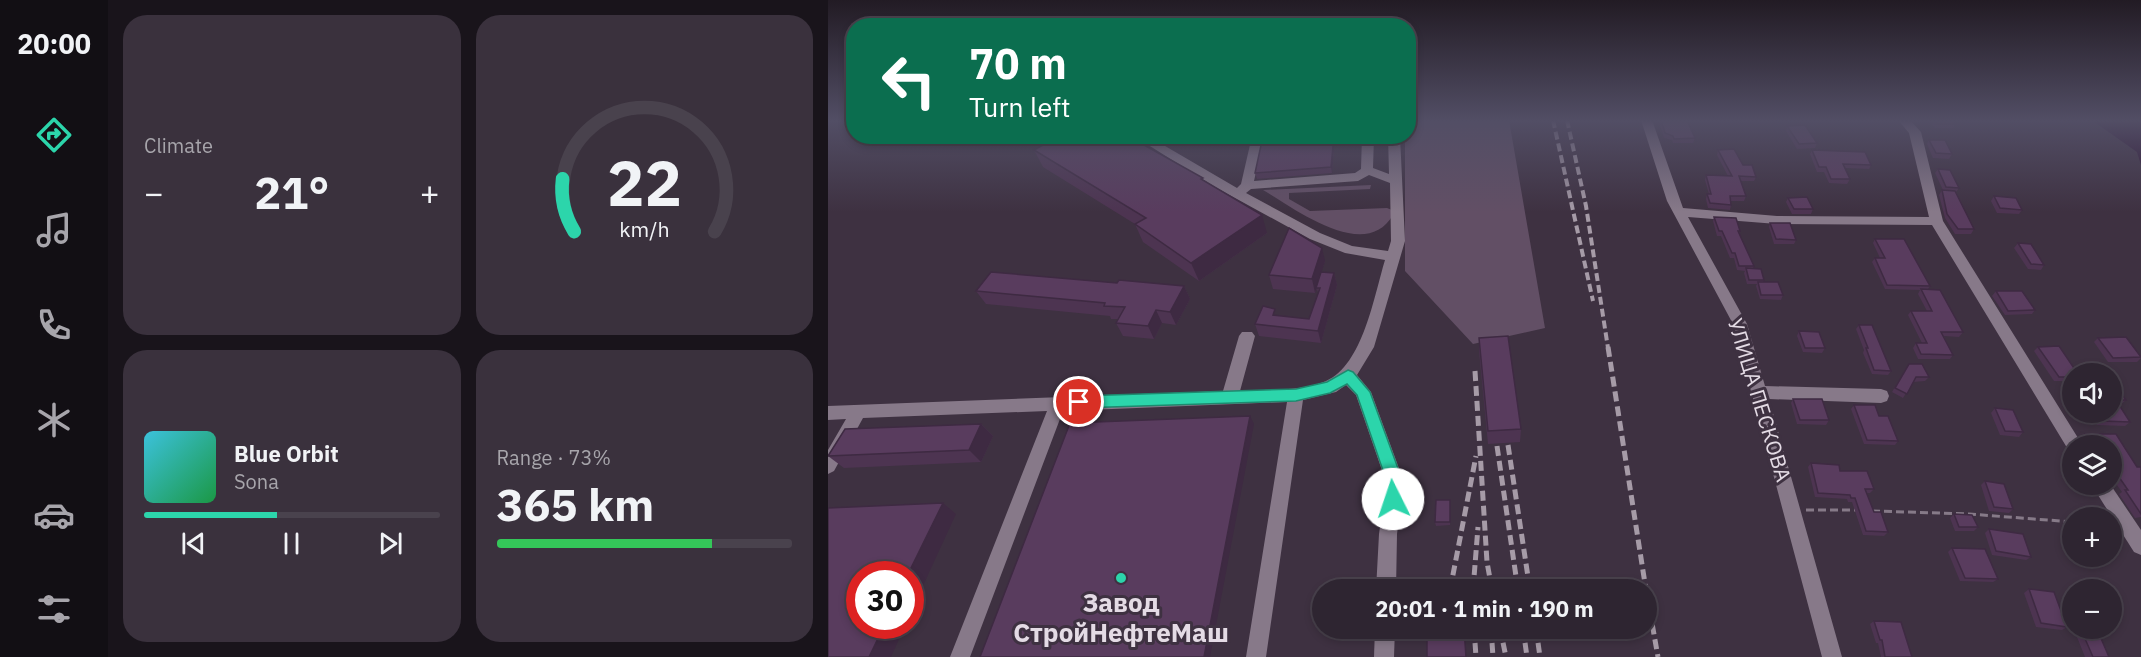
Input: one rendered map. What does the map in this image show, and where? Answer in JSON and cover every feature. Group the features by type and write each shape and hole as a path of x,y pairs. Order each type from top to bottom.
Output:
{"street":[{"path":"1168,151 1243,189 1315,236 1350,250 1393,257"},
{"path":"1243,189 1253,151"},
{"path":"1367,170 1368,151"},
{"path":"828,413 1296,395 1330,387 1348,376 1366,347 1398,241 1394,151"},
{"name":"УЛИЦА ПЕСКОВА","path":"1656,151 1673,201 1740,324 1832,657"},
{"path":"1920,151 1936,221 2068,435"},
{"path":"1243,189 1358,177 1367,170"},
{"path":"1367,170 1394,180"},
{"path":"1679,212 1778,220 1936,221"},
{"path":"1230,396 1247,336"},
{"path":"1348,376 1363,392 1395,482 1388,534 1386,579"},
{"path":"1758,392 1881,396"},
{"path":"1256,657 1296,395"},
{"path":"960,657 1058,403"},
{"path":"828,466 859,411"},
{"path":"2107,495 2141,546"},
{"path":"1384,657 1385,639"}],"path":[{"path":"1791,511 1858,510"},
{"path":"1869,511 1969,514 2062,521"}],"shaded area":[{"path":"1405,151 1514,151 1545,328 1473,344 1405,271"},
{"path":"2135,151 2141,151 2141,165"},
{"path":"1371,185 1370,189 1289,193 1289,199 1310,211 1387,208 1392,210 1393,215 1381,228 1365,234 1348,233 1329,227 1263,190"}],"building":[{"path":"1035,151 1154,151 1262,215 1191,263 1135,224 1146,218"},
{"path":"1260,151 1333,151 1331,167 1255,173"},
{"path":"1718,151 1735,151 1743,165 1752,165 1756,177 1739,176 1746,196 1730,196 1731,205 1710,203 1707,194 1711,194 1706,175 1732,176"},
{"path":"1812,151 1865,152 1871,165 1843,164 1850,179 1831,179 1826,167 1819,167"},
{"path":"1935,151 1950,151 1952,154 1936,153"},
{"path":"1938,169 1950,170 1959,188 1946,187"},
{"path":"1942,190 1955,191 1974,229 1958,229 1947,214"},
{"path":"1994,196 2016,198 2022,210 2000,208"},
{"path":"1807,197 1813,209 1794,209 1788,198"},
{"path":"1714,217 1736,218 1740,231 1738,231 1754,266 1739,266 1735,253 1732,253 1722,231 1719,231"},
{"path":"1770,223 1790,223 1796,240 1776,239"},
{"path":"1289,228 1322,248 1312,279 1269,275"},
{"path":"1875,239 1904,239 1930,286 1887,285 1875,258 1885,258"},
{"path":"2018,243 2031,244 2044,265 2031,264"},
{"path":"1746,268 1761,269 1764,280 1749,280"},
{"path":"991,272 1117,283 1119,280 1184,286 1170,312 1156,310 1148,326 1116,323 1125,307 1104,306 1105,303 976,291"},
{"path":"1321,272 1334,273 1318,331 1255,324 1263,306 1275,309 1273,315 1309,319 1320,288 1316,288"},
{"path":"1758,282 1778,282 1783,295 1761,295"},
{"path":"1921,289 1940,290 1963,332 1941,332 1953,355 1921,354 1916,343 1927,343 1911,311 1932,311"},
{"path":"1996,291 2022,291 2035,310 2008,311"},
{"path":"1859,325 1872,325 1891,371 1874,370"},
{"path":"1799,331 1819,332 1825,348 1805,348"},
{"path":"1508,336 1521,429 1488,431 1479,338"},
{"path":"2126,337 2141,357 2113,358 2098,338"},
{"path":"2059,346 2071,363 2062,363 2062,377 2059,377 2038,347"},
{"path":"1909,364 1922,364 1929,377 1916,377 1907,394 1895,388"},
{"path":"1793,399 1822,399 1829,420 1800,420"},
{"path":"1854,405 1875,405 1879,416 1888,416 1898,441 1867,440"},
{"path":"1995,408 2013,410 2023,432 2005,431"},
{"path":"2122,409 2130,422 2122,422"},
{"path":"1250,416 1204,657 980,657 1070,423"},
{"path":"981,424 969,450 828,456 845,429"},
{"path":"2085,434 2117,435 2086,435"},
{"path":"2122,443 2137,467 2141,467 2141,514 2125,490 2128,490 2122,481"},
{"path":"1811,463 1839,465 1840,471 1867,471 1874,489 1865,489 1874,512 1881,512 1888,532 1866,531 1855,498 1851,498 1850,495 1818,493"},
{"path":"1985,481 2004,484 2013,509 1994,507"},
{"path":"1436,500 1450,500 1450,522 1435,522"},
{"path":"943,503 914,561 846,561 846,639 878,639 869,657 828,657 828,508"},
{"path":"1954,514 1972,515 1978,527 1959,527"},
{"path":"1989,529 2023,534 2031,557 1996,551"},
{"path":"1952,548 1985,549 1998,579 1965,578"},
{"path":"2029,589 2054,592 2062,614 2062,626 2041,623"},
{"path":"1874,621 1901,622 1912,657 1885,657 1882,640 1880,640"},
{"path":"1427,639 1465,639 1466,657 1427,657"},
{"path":"2085,639 2101,639 2109,657 2093,657"}],"railway":[{"path":"1560,151 1593,301"},
{"path":"1574,151 1586,206 1608,348"},
{"path":"1608,347 1644,579"},
{"path":"1475,371 1487,562 1490,579"},
{"path":"1508,445 1528,579"},
{"path":"1497,446 1516,579"},
{"path":"1452,579 1476,456"},
{"path":"1474,579 1478,527"},
{"path":"1475,639 1476,657"},
{"path":"1492,639 1493,657"},
{"path":"1502,639 1506,657"},
{"path":"1525,639 1527,657"},
{"path":"1538,639 1540,657"},
{"path":"1655,639 1658,657"}],"place":[{"name":"Завод СтройНефтеМаш","path":"1121,578"}],"route":[{"path":"1079,402 1296,395 1330,387 1348,376 1363,392 1395,482 1393,499"}]}
